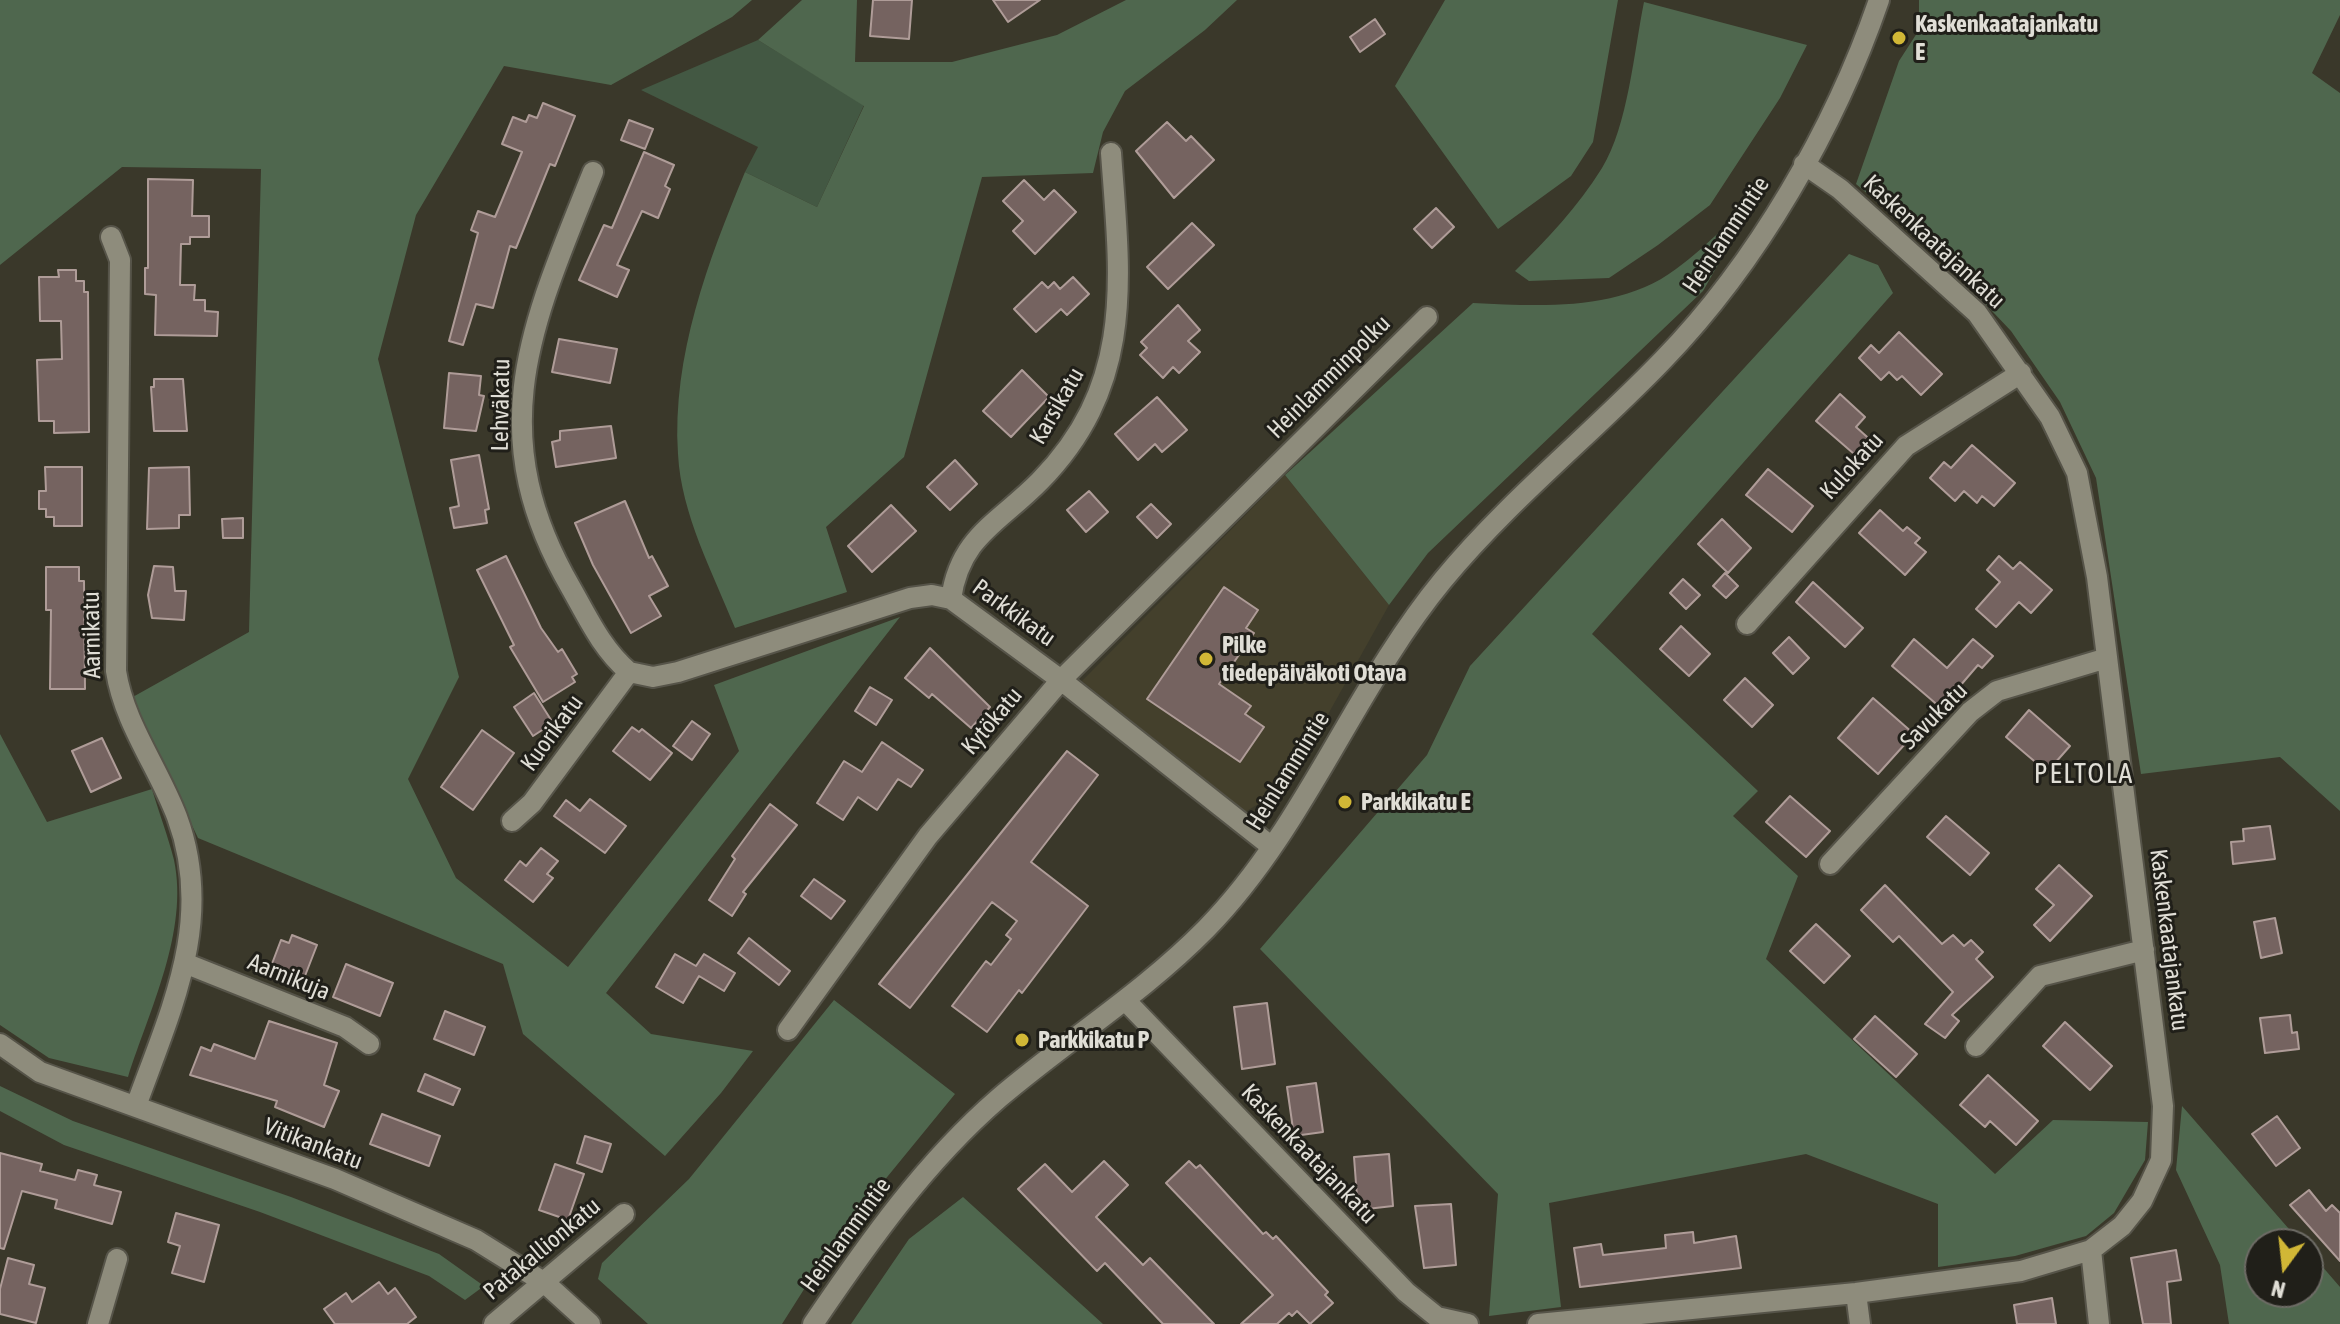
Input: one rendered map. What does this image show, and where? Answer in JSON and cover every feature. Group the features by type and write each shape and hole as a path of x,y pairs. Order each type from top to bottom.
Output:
{"street":[{"name":"Heinlammintie","path":"813,1324 899,1204 938,1158 999,1098 1125,1000 1208,927 1272,847 1409,626 1443,581 1664,359 1726,290 1804,164 1840,95 1879,0"},
{"name":"Karsikatu","path":"951,599 955,572 964,553 1042,479 1077,430 1103,385 1117,333 1120,290 1111,153"},
{"name":"Kaskenkaatajankatu","path":"1538,1324 1618,1320 2021,1271 2091,1250 2122,1226 2142,1201 2161,1160 2163,1106 2144,950 2097,577 2077,473 2050,417 1977,313 1840,189 1804,164"},
{"name":"Lehväkatu","path":"593,172 539,308 528,348 522,383 523,451 555,560 609,655 629,672"},
{"name":"Aarnikatu","path":"111,237 120,260 116,671 121,702 172,805 191,865 187,964 136,1106"},
{"name":"Heinlamminpolku","path":"1268,475 1427,317"},
{"name":"Kulokatu","path":"1747,624 1906,446 2021,373"},
{"name":"Kytökatu","path":"788,1030 928,836 1061,680 1268,475"},
{"name":"Parkkikatu","path":"629,672 653,677 678,672 910,598 932,595 951,599 1061,680 1272,847"},
{"name":"Savukatu","path":"1830,864 1970,712 1997,691 2107,658"},
{"name":"Kuorikatu","path":"512,821 532,803 629,672"},
{"path":"1976,1046 2040,976 2144,950"},
{"name":"Aarnikuja","path":"187,964 345,1027 369,1044"},
{"name":"Kaskenkaatajankatu","path":"1125,1000 1406,1292 1437,1317 1468,1324"},
{"name":"Vitikankatu","path":"0,1044 40,1072 335,1179 476,1240 545,1283 590,1324"},
{"name":"Patakallionkatu","path":"494,1324 624,1214"},
{"path":"2091,1250 2099,1324"},
{"path":"98,1324 117,1259"},
{"path":"1856,1293 1860,1324"}],"shaded area":[{"path":"1285,475 1389,605 1288,786 1245,812 1082,681"}],"green space":[{"path":"0,0 752,0 732,17 611,85 504,66 416,215 378,359 459,677 408,779 456,878 568,967 739,751 714,685 900,617 606,993 651,1034 753,1051 721,1093 665,1156 523,1034 503,964 198,838 131,698 249,632 261,169 122,167 0,265"},
{"path":"802,0 857,0 855,62 952,62 1057,35 1126,0 1237,0 1205,30 1125,91 1103,132 1093,173 982,177 904,457 826,527 847,592 735,628 699,543 685,499 678,454 681,381 695,310 706,274 745,172 817,207 864,106 758,40"},
{"path":"1445,0 1618,0 1593,142 1571,176 1498,229 1395,86"},
{"path":"1919,0 2340,0 2340,15 2312,73 2340,93 2340,811 2280,757 2141,774 2096,478 2060,402 2011,331 1937,253 1856,184 1899,61 1919,30"},
{"path":"1644,2 1807,45 1780,98 1710,205 1609,278 1529,281 1515,271 1572,209 1611,151 1629,88"},
{"path":"758,40 864,105 817,207 745,172 758,147 641,90"},
{"path":"1723,229 1735,235 1703,291 1428,553 1389,605 1285,475 1473,303 1552,305 1630,293 1676,269"},
{"path":"1849,254 1878,265 1893,293 1592,634 1758,791 1733,816 1798,876 1766,959 1995,1174 2053,1120 2148,1122 2145,1160 2114,1213 2086,1236 2015,1256 1938,1267 1938,1204 1806,1154 1549,1203 1561,1307 1489,1316 1498,1194 1260,949 1427,755 1470,666"},
{"path":"0,734 47,822 152,789 174,860 176,915 172,942 156,998 128,1077 49,1058 0,1025"},
{"path":"834,1000 955,1094 834,1242 782,1324 648,1324 598,1279 602,1263 689,1179"},
{"path":"0,1086 73,1121 291,1197 439,1254 484,1286 465,1300 429,1276 260,1212 64,1145 0,1111"},
{"path":"2182,1106 2288,1228 2244,1228 2244,1308 2324,1308 2324,1268 2340,1287 2340,1324 2229,1324 2220,1265 2176,1170"},
{"path":"963,1197 1103,1324 851,1324 909,1239"}],"building":[{"path":"873,0 912,0 909,39 870,36"},
{"path":"993,0 1040,0 1008,22"},
{"path":"1375,19 1385,34 1360,52 1350,37"},
{"path":"543,103 575,116 555,166 550,164 516,248 510,246 493,308 476,304 463,345 449,341 478,233 471,230 478,211 495,217 522,152 502,144 513,117 526,122 529,115 537,118"},
{"path":"629,120 653,129 645,149 621,140"},
{"path":"1167,122 1186,141 1191,136 1214,160 1174,198 1136,151"},
{"path":"644,152 674,165 665,186 670,189 658,218 642,211 617,265 629,270 617,297 579,280 604,225 612,228"},
{"path":"148,179 193,180 192,216 209,216 209,237 190,237 190,244 181,244 180,285 195,285 194,300 205,300 205,311 218,312 217,336 155,335 156,295 145,294"},
{"path":"1024,180 1044,200 1054,190 1076,212 1035,254 1013,231 1023,221 1003,201"},
{"path":"1436,208 1454,227 1432,248 1414,229"},
{"path":"1192,223 1214,245 1168,289 1147,267"},
{"path":"58,270 76,270 76,281 84,281 84,292 88,292 89,432 54,433 54,421 39,421 37,360 62,359 61,321 40,321 39,277 59,277"},
{"path":"1073,277 1089,294 1067,315 1061,309 1036,332 1014,309 1042,282 1048,288 1054,282 1060,289"},
{"path":"1178,305 1200,330 1188,341 1200,352 1179,373 1173,367 1163,378 1140,355 1147,348 1141,342"},
{"path":"1899,332 1942,374 1921,395 1902,376 1897,380 1889,372 1881,380 1859,358 1871,345 1879,353"},
{"path":"559,339 617,349 610,383 552,372"},
{"path":"1022,370 1049,397 1011,437 983,411"},
{"path":"449,373 481,376 479,395 484,396 476,431 444,428"},
{"path":"154,379 183,379 187,431 154,431 151,387 154,387"},
{"path":"1840,394 1865,417 1856,427 1875,444 1861,460 1816,421"},
{"path":"1157,397 1187,430 1162,452 1155,444 1138,460 1115,434"},
{"path":"611,426 616,458 556,467 552,442 560,440 560,431"},
{"path":"1972,445 2015,483 1994,506 1982,496 1977,503 1964,491 1955,501 1930,478 1944,462 1951,468"},
{"path":"479,455 489,509 485,510 487,523 454,528 450,508 459,506 451,460"},
{"path":"955,460 977,484 950,510 927,487"},
{"path":"45,467 82,467 82,526 54,526 54,517 46,517 46,509 39,509 39,491 46,491"},
{"path":"189,467 190,515 179,515 179,528 147,529 149,468"},
{"path":"1768,469 1813,506 1792,532 1746,495"},
{"path":"1089,491 1108,512 1086,532 1067,510"},
{"path":"625,501 649,558 652,556 668,586 649,596 661,616 631,633 593,565 575,523"},
{"path":"1151,504 1171,524 1157,538 1137,517"},
{"path":"891,505 916,531 872,572 848,546"},
{"path":"1880,510 1903,531 1907,527 1920,538 1915,543 1926,552 1905,575 1859,533"},
{"path":"243,518 243,538 223,538 222,519"},
{"path":"1722,519 1751,548 1728,573 1698,544"},
{"path":"506,556 541,628 558,652 562,649 577,674 572,677 575,682 543,702 510,647 514,645 477,570"},
{"path":"1999,556 2013,569 2020,562 2052,590 2031,613 2019,602 1996,627 1976,609 2000,582 1987,570"},
{"path":"154,566 173,567 175,591 186,591 184,620 152,618 148,595"},
{"path":"46,567 79,567 79,581 84,581 85,689 50,689 51,610 46,610"},
{"path":"1725,573 1738,586 1726,598 1713,586"},
{"path":"1683,579 1700,595 1686,609 1670,593"},
{"path":"1813,582 1863,628 1845,647 1796,602"},
{"name":"Pilke tiedepäiväkoti Otava","path":"1224,587 1258,610 1246,628 1254,633 1219,684 1251,706 1245,714 1264,727 1240,762 1147,699"},
{"path":"1681,626 1710,654 1689,676 1660,649"},
{"path":"1789,637 1809,658 1793,674 1773,653"},
{"path":"1914,639 1947,668 1973,639 1993,656 1982,668 1978,665 1941,708 1892,666"},
{"path":"930,648 990,707 971,728 932,694 929,698 905,678"},
{"path":"1745,678 1773,705 1752,727 1724,700"},
{"path":"870,687 892,700 876,725 855,711"},
{"path":"534,693 553,723 533,736 514,707"},
{"path":"1873,698 1914,734 1878,774 1838,738"},
{"path":"2029,710 2070,746 2047,772 2006,737"},
{"path":"692,721 710,734 692,760 673,746"},
{"path":"632,727 639,732 642,729 672,753 650,780 613,751"},
{"path":"482,730 514,753 473,810 441,787"},
{"path":"102,738 121,778 91,792 72,751"},
{"path":"882,742 923,770 911,787 898,779 877,810 858,797 843,820 817,803 844,761 862,772"},
{"path":"1067,751 1098,775 1031,862 1088,906 1022,993 1019,990 987,1032 952,1006 986,961 991,965 1011,939 1006,935 1017,921 992,902 910,1008 879,984"},
{"path":"1790,796 1830,831 1806,857 1766,822"},
{"path":"590,799 626,826 605,853 554,816 566,800 580,811"},
{"path":"770,804 797,825 743,892 746,894 732,916 709,900 735,859 732,856"},
{"path":"1946,816 1989,853 1970,875 1927,837"},
{"path":"2270,826 2275,859 2233,864 2231,842 2244,841 2243,829"},
{"path":"541,848 558,861 547,874 553,878 533,902 505,880 520,861 526,866"},
{"path":"2059,865 2092,896 2050,941 2034,925 2054,905 2036,889"},
{"path":"814,879 845,901 831,919 801,896"},
{"path":"1885,885 1942,944 1953,935 1964,946 1971,940 1983,952 1976,959 1993,977 1952,1015 1959,1021 1945,1038 1925,1024 1953,992 1899,936 1893,942 1861,910"},
{"path":"2275,918 2282,953 2261,958 2254,922"},
{"path":"1816,924 1850,956 1824,983 1790,951"},
{"path":"292,935 317,945 303,981 270,969 281,940 289,943"},
{"path":"749,938 790,971 779,985 738,953"},
{"path":"675,954 696,966 704,954 735,973 724,991 699,976 683,1003 656,987"},
{"path":"346,964 393,983 380,1016 333,997"},
{"path":"1267,1003 1275,1064 1242,1069 1234,1007"},
{"path":"445,1011 485,1027 474,1055 434,1039"},
{"path":"2290,1015 2292,1033 2297,1032 2299,1049 2265,1053 2260,1018"},
{"path":"1875,1016 1917,1054 1896,1077 1854,1039"},
{"path":"269,1021 337,1043 324,1085 339,1091 324,1127 275,1107 277,1101 190,1075 201,1047 211,1051 214,1044 255,1059"},
{"path":"2065,1022 2112,1066 2090,1090 2043,1046"},
{"path":"425,1074 460,1089 453,1105 418,1091"},
{"path":"1988,1075 2038,1121 2016,1145 1990,1121 1985,1127 1960,1105"},
{"path":"1316,1083 1323,1132 1294,1136 1287,1087"},
{"path":"382,1114 440,1136 429,1166 370,1144"},
{"path":"2277,1116 2300,1148 2276,1166 2252,1134"},
{"path":"585,1136 611,1144 602,1172 577,1163"},
{"path":"0,1153 42,1164 40,1171 75,1180 78,1170 97,1175 94,1185 121,1192 112,1224 55,1208 57,1200 22,1191 4,1249 0,1248"},
{"path":"1389,1154 1393,1206 1358,1210 1354,1157"},
{"path":"1104,1161 1128,1185 1096,1217 1143,1265 1150,1258 1214,1324 1163,1324 1105,1263 1097,1271 1018,1189 1045,1164 1072,1192"},
{"path":"1189,1161 1196,1168 1200,1165 1263,1234 1266,1232 1273,1239 1276,1236 1328,1292 1325,1295 1333,1303 1310,1324 1297,1311 1292,1316 1289,1313 1277,1324 1241,1324 1273,1295 1166,1183"},
{"path":"555,1164 584,1174 568,1220 539,1210"},
{"path":"2309,1190 2326,1211 2332,1205 2340,1213 2340,1261 2324,1243 2324,1228 2311,1228 2290,1205"},
{"path":"1451,1204 1456,1265 1424,1268 1415,1206"},
{"path":"176,1213 219,1225 204,1282 172,1273 180,1246 168,1242"},
{"path":"1693,1232 1694,1243 1736,1236 1741,1268 1580,1287 1574,1248 1601,1244 1603,1255 1666,1248 1665,1235"},
{"path":"2176,1250 2181,1280 2167,1282 2171,1324 2143,1324 2131,1258"},
{"path":"8,1258 34,1265 29,1284 45,1288 36,1323 0,1314 0,1289"},
{"path":"379,1282 388,1294 395,1288 416,1317 407,1324 335,1324 324,1309 346,1293 352,1302"},
{"path":"2052,1298 2056,1324 2017,1324 2014,1305"}],"place":[{"name":"Kaskenkaatajankatu E","path":"1899,38"},
{"name":"Pilke tiedepäiväkoti Otava","path":"1206,659"},
{"name":"Parkkikatu E","path":"1345,802"},
{"name":"Parkkikatu P","path":"1022,1040"}],"district":[{"name":"PELTOLA","path":"2084,774"}]}
